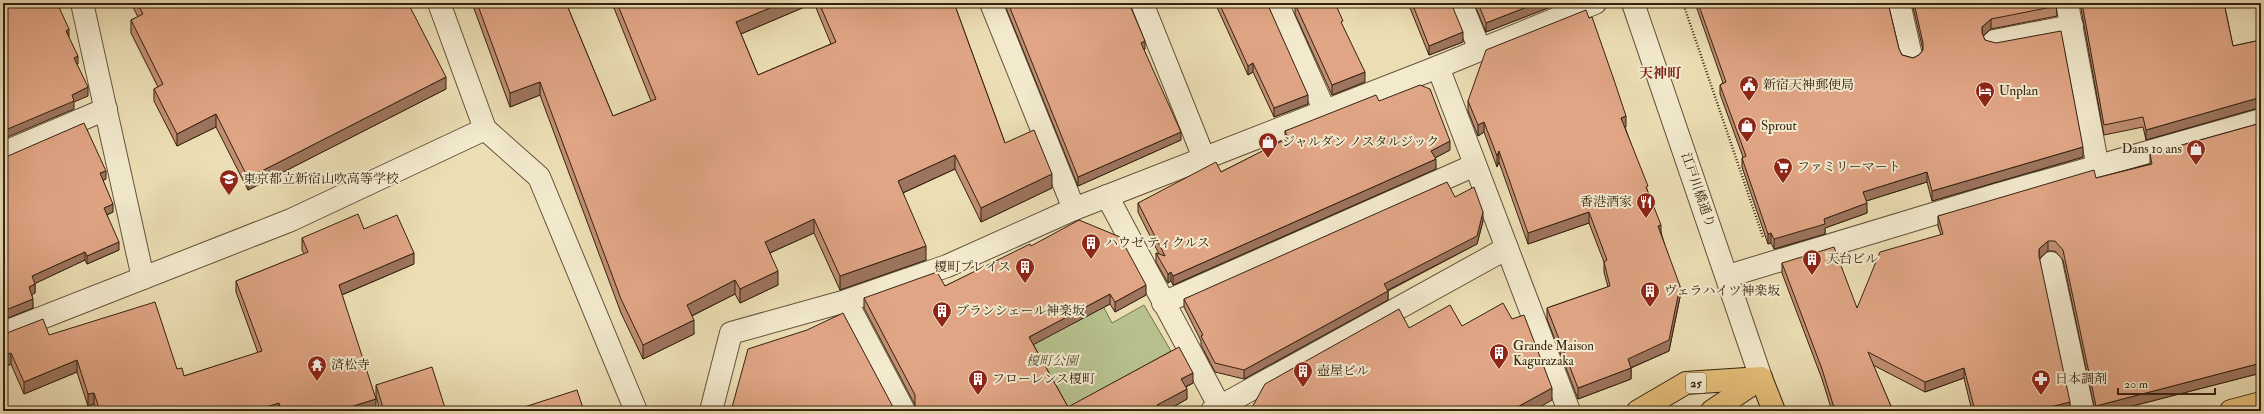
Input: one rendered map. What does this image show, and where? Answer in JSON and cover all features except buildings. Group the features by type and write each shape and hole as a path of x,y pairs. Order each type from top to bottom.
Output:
{"main road":[{"name":"25","path":"1638,411 1686,383 1761,378"},
{"name":"25","path":"1712,411 1761,378"},
{"path":"1761,378 1774,411"},
{"path":"2232,411 2261,403"}],"street":[{"path":"82,3 143,278"},
{"path":"439,3 485,129 539,177 636,411"},
{"path":"991,3 1074,209"},
{"path":"1142,3 1204,158"},
{"path":"1277,3 1324,110"},
{"path":"1461,3 1480,50"},
{"path":"711,411 731,333 846,301 947,266 1074,209 1324,110 1438,67 1595,3"},
{"name":"江戸川橋通り","path":"1633,3 1728,276 1761,378"},
{"path":"1899,3 1911,56"},
{"path":"2068,3 2098,168"},
{"path":"1994,42 2072,26"},
{"path":"1438,67 1569,411"},
{"path":"3,153 106,109"},
{"path":"1728,276 1771,262 2261,120"},
{"path":"3,333 291,220 485,129"},
{"path":"1163,303 1475,165"},
{"path":"1107,196 1218,410 1507,248"},
{"path":"2051,262 2083,411"},
{"path":"846,301 904,411"}],"path":[{"path":"1682,3 1771,262"}],"green space":[{"name":"榎町公園","path":"1092,285 1112,323 1144,305 1171,351 1062,411 1012,411 976,344"}],"place":[{"name":"新宿天神郵便局","path":"1749,102"},
{"name":"Unplan","path":"1985,108"},
{"name":"Sprout","path":"1747,143"},
{"name":"ジャルダン ノスタルジック","path":"1268,159"},
{"name":"Dans 10 ans","path":"2196,166"},
{"name":"ファミリーマート","path":"1783,184"},
{"name":"東京都立新宿山吹高等学校","path":"229,196"},
{"name":"香港酒家","path":"1646,219"},
{"name":"ハウゼ ティクルス","path":"1091,260"},
{"name":"天台ビル","path":"1812,276"},
{"name":"榎町プレイス","path":"1025,284"},
{"name":"ヴェラハイツ神楽坂","path":"1650,308"},
{"name":"ブランシェール神楽坂","path":"942,328"},
{"name":"Grande Maison Kagurazaka","path":"1499,370"},
{"name":"済松寺","path":"317,382"},
{"name":"壺屋ビル","path":"1303,388"},
{"name":"フローレンス榎町","path":"978,396"},
{"name":"日本調剤","path":"2041,396"}],"district":[{"name":"天神町","path":"1660,73"}]}
